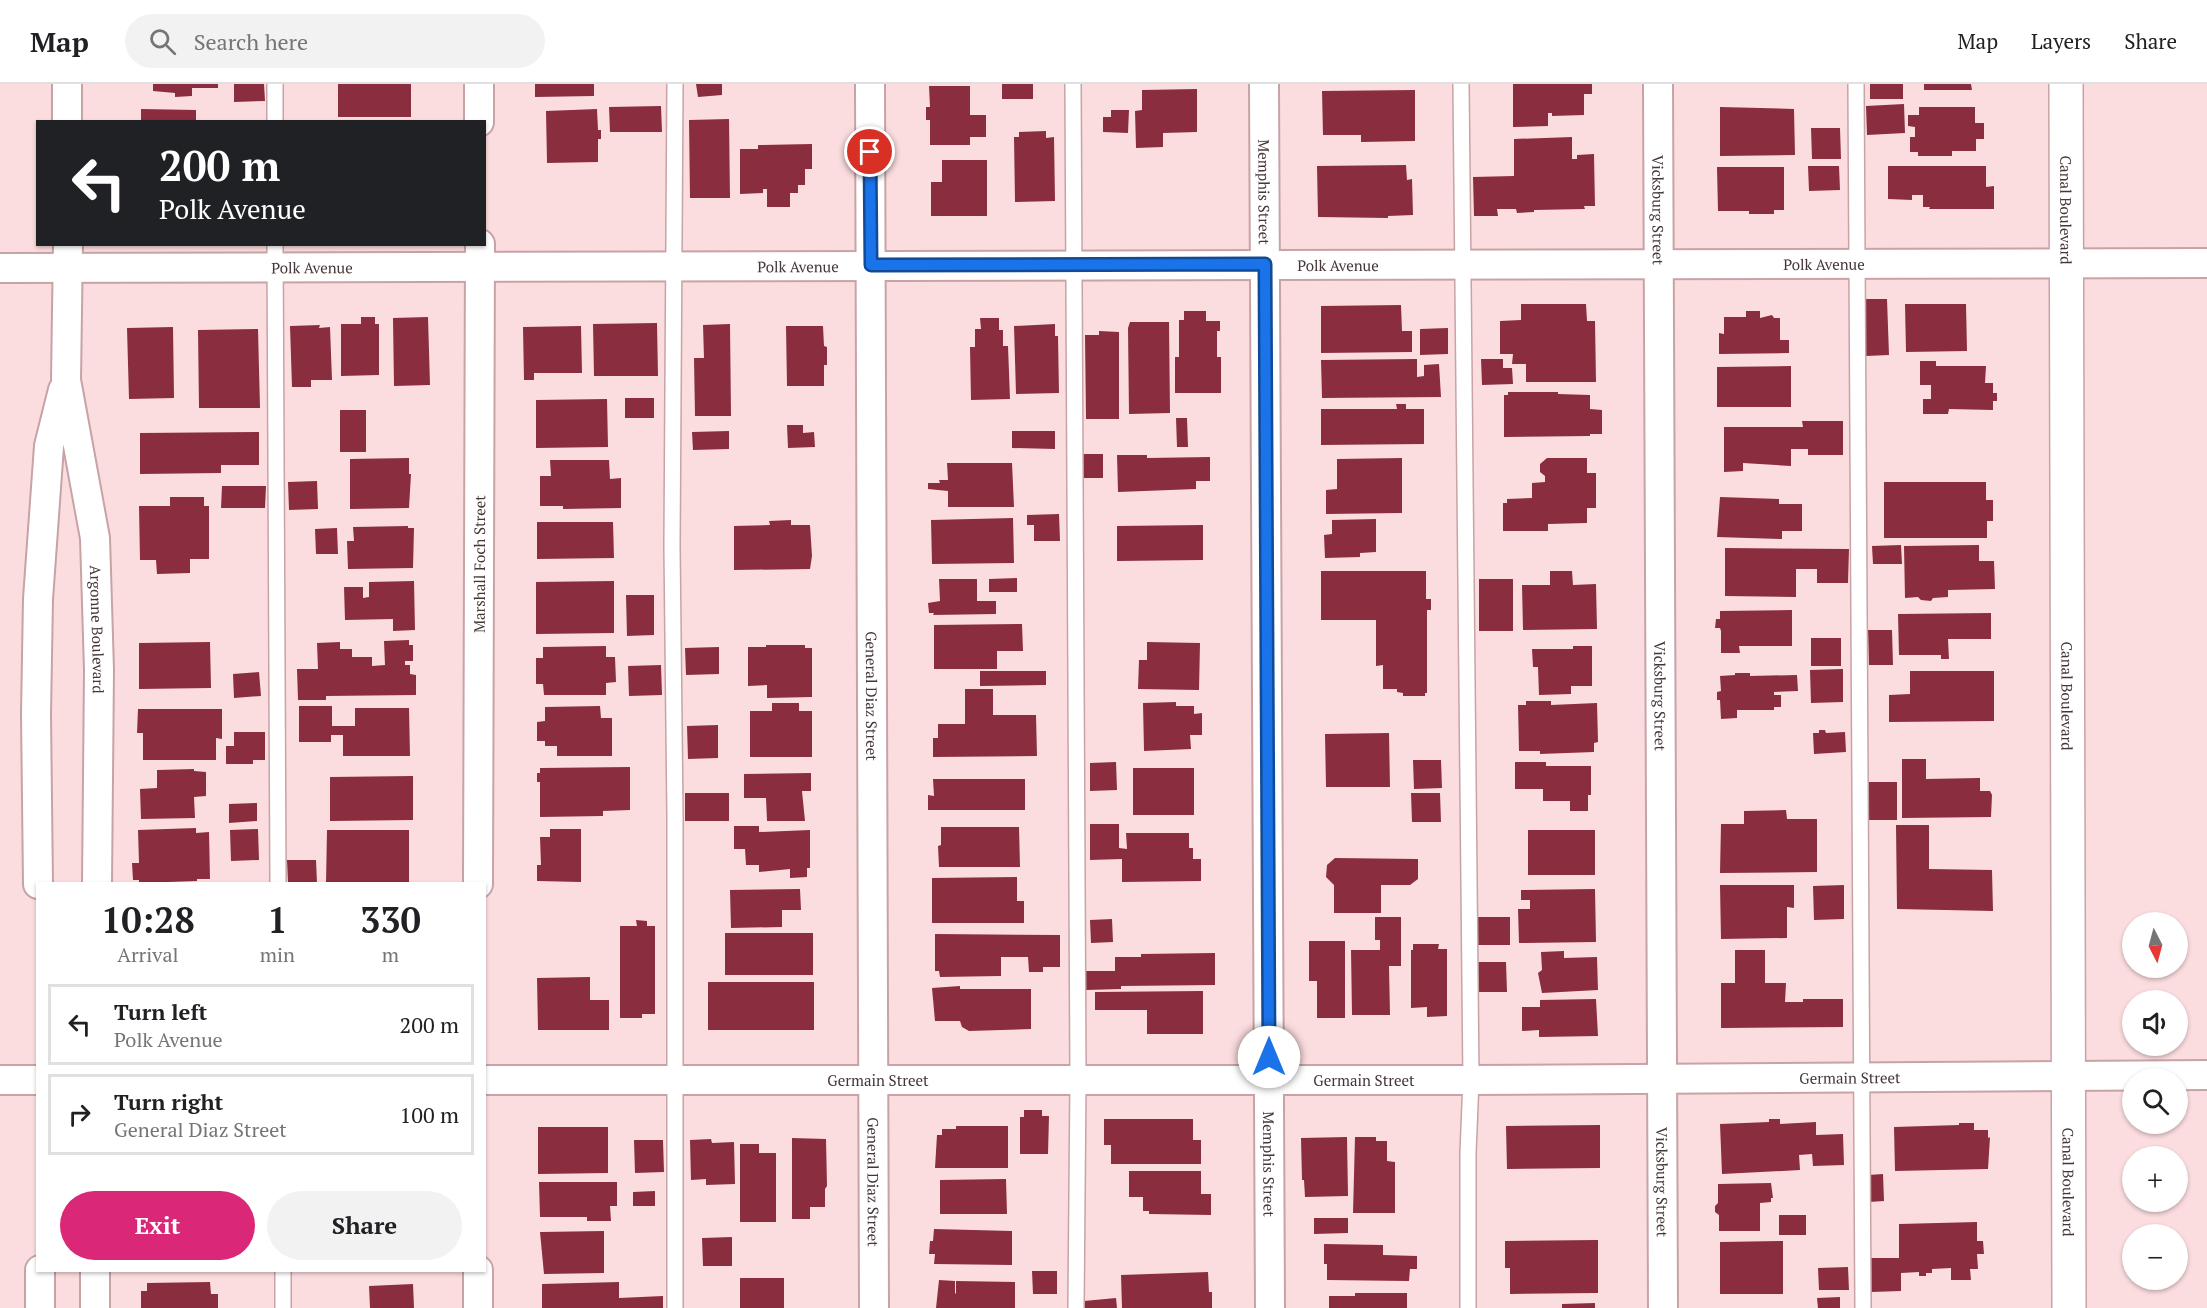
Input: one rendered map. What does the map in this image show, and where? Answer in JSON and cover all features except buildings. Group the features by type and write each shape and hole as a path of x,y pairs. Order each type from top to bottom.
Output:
{"main road":[{"name":"Canal Boulevard","path":"2066,84 2069,1308"}],"street":[{"path":"67,84 67,120"},
{"path":"478,84 479,120"},
{"name":"General Diaz Street","path":"870,84 874,1308"},
{"name":"Memphis Street","path":"1264,84 1270,1308"},
{"name":"Vicksburg Street","path":"1658,84 1663,1308"},
{"name":"Polk Avenue","path":"0,268 68,256 480,255 674,266 2207,263"},
{"name":"Marshall Foch Street","path":"478,882 480,255"},
{"name":"Argonne Boulevard","path":"68,256 66,380 95,538 99,670 97,882"},
{"name":"Argonne Boulevard","path":"38,882 36,714 38,599 50,446 66,380"},
{"name":"Germain Street","path":"486,1080 1471,1080 2207,1075"},
{"path":"0,1080 36,1080"},
{"path":"39,1272 40,1308"},
{"path":"95,1272 95,1308"},
{"path":"478,1272 478,1308"}],"lane":[{"path":"275,84 275,120"},
{"path":"675,84 672,546 675,818 675,1308"},
{"path":"1073,84 1078,1080 1076,1308"},
{"path":"1461,84 1461,264 1471,1080 1468,1153 1468,1308"},
{"path":"1856,84 1855,262 1863,1308"},
{"path":"275,256 278,882"},
{"path":"283,1272 283,1308"}],"route":[{"path":"870,152 871,265 1265,264 1269,1057"}]}
